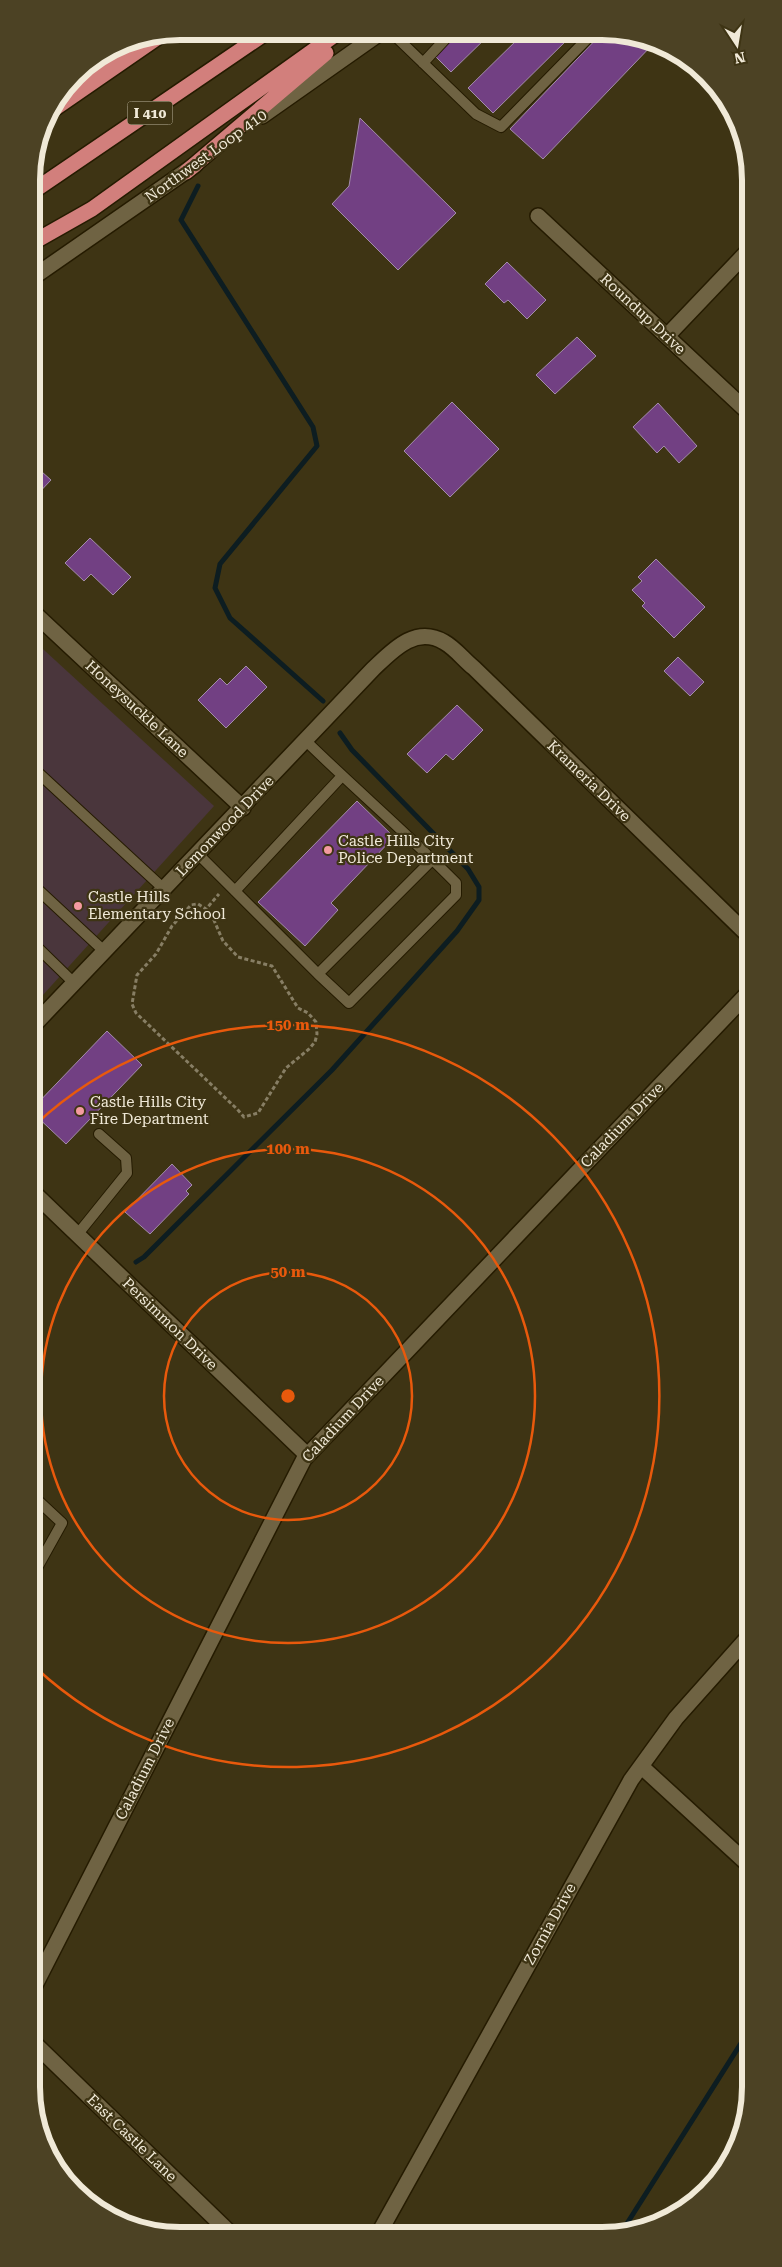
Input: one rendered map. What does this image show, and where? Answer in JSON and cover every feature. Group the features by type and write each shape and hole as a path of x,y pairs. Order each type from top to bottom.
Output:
{"highway":[{"name":"I 410","path":"40,187 255,40"},
{"path":"40,238 92,209 329,40"},
{"path":"186,172 341,40"},
{"path":"65,101 148,44"}],"street":[{"name":"Northwest Loop 410","path":"40,272 186,172 275,106 369,40"},
{"name":"Roundup Drive","path":"538,216 742,406"},
{"path":"667,336 742,256"},
{"name":"Honeysuckle Lane","path":"40,619 242,808"},
{"name":"Lemonwood Drive","path":"40,1019 373,669 401,643 424,636"},
{"name":"Krameria Drive","path":"424,636 444,642 474,668 742,929"},
{"name":"Caladium Drive","path":"40,1975 307,1455 742,999"},
{"name":"Persimmon Drive","path":"40,1199 307,1455"},
{"name":"Zornia Drive","path":"382,2227 630,1780 676,1718 742,1644"},
{"path":"642,1766 742,1859"},
{"name":"East Castle Lane","path":"40,2049 224,2227"}],"lane":[{"path":"399,40 476,114 501,127 586,40"},
{"path":"422,63 444,40"},
{"path":"198,854 349,1003 456,895 456,883 433,859 306,741"},
{"path":"40,773 164,889"},
{"path":"231,887 342,776"},
{"path":"318,974 433,859"},
{"path":"40,892 104,951"},
{"path":"40,950 74,983"},
{"path":"77,1235 127,1173 126,1158 99,1134"},
{"path":"40,1503 62,1523 40,1564"}],"path":[{"path":"206,909 231,887"},
{"path":"198,904 206,909 230,950 238,957 272,966 298,1008 308,1013 316,1022 317,1034 315,1042 286,1068 258,1113 244,1117 136,1013 132,1004 137,975 156,954 172,926 191,905 198,904"}],"shaded area":[{"name":"Castle Hills Elementary School","path":"40,646 214,806 40,998"}],"building":[{"path":"450,40 484,40 451,72 434,55"},
{"path":"517,40 567,40 493,113 468,88"},
{"path":"595,40 620,41 649,48 543,159 510,129"},
{"path":"360,118 456,213 398,270 332,204 349,186"},
{"path":"507,262 546,300 527,319 508,300 504,303 485,284"},
{"path":"577,337 596,356 555,394 536,375"},
{"path":"452,402 499,449 450,497 404,451"},
{"path":"658,403 697,446 679,463 664,446 657,453 633,427"},
{"path":"40,470 51,480 40,492"},
{"path":"90,538 131,577 113,595 91,574 84,581 65,563"},
{"path":"656,559 705,607 674,638 642,606 645,603 632,590 642,581 638,577"},
{"path":"678,657 704,682 690,696 664,671"},
{"path":"246,666 267,687 226,728 198,700 220,678 227,685"},
{"path":"457,705 483,730 453,760 446,754 427,773 407,754"},
{"path":"357,801 394,837 331,903 338,910 305,946 258,902"},
{"path":"107,1031 142,1065 66,1144 40,1120 40,1101"},
{"path":"172,1164 192,1185 186,1191 189,1194 150,1234 125,1212"}],"waterway":[{"path":"198,186 181,220 313,427 317,446 220,564 215,588 230,618 323,701"},
{"path":"136,1262 144,1257 332,1070 457,931 479,900 479,887 468,869 352,750 340,733"},
{"path":"626,2225 742,2042"}],"place":[{"name":"Castle Hills City Police Department","path":"328,850"},
{"name":"Castle Hills Elementary School","path":"78,906"},
{"name":"Castle Hills City Fire Department","path":"80,1111"}]}
